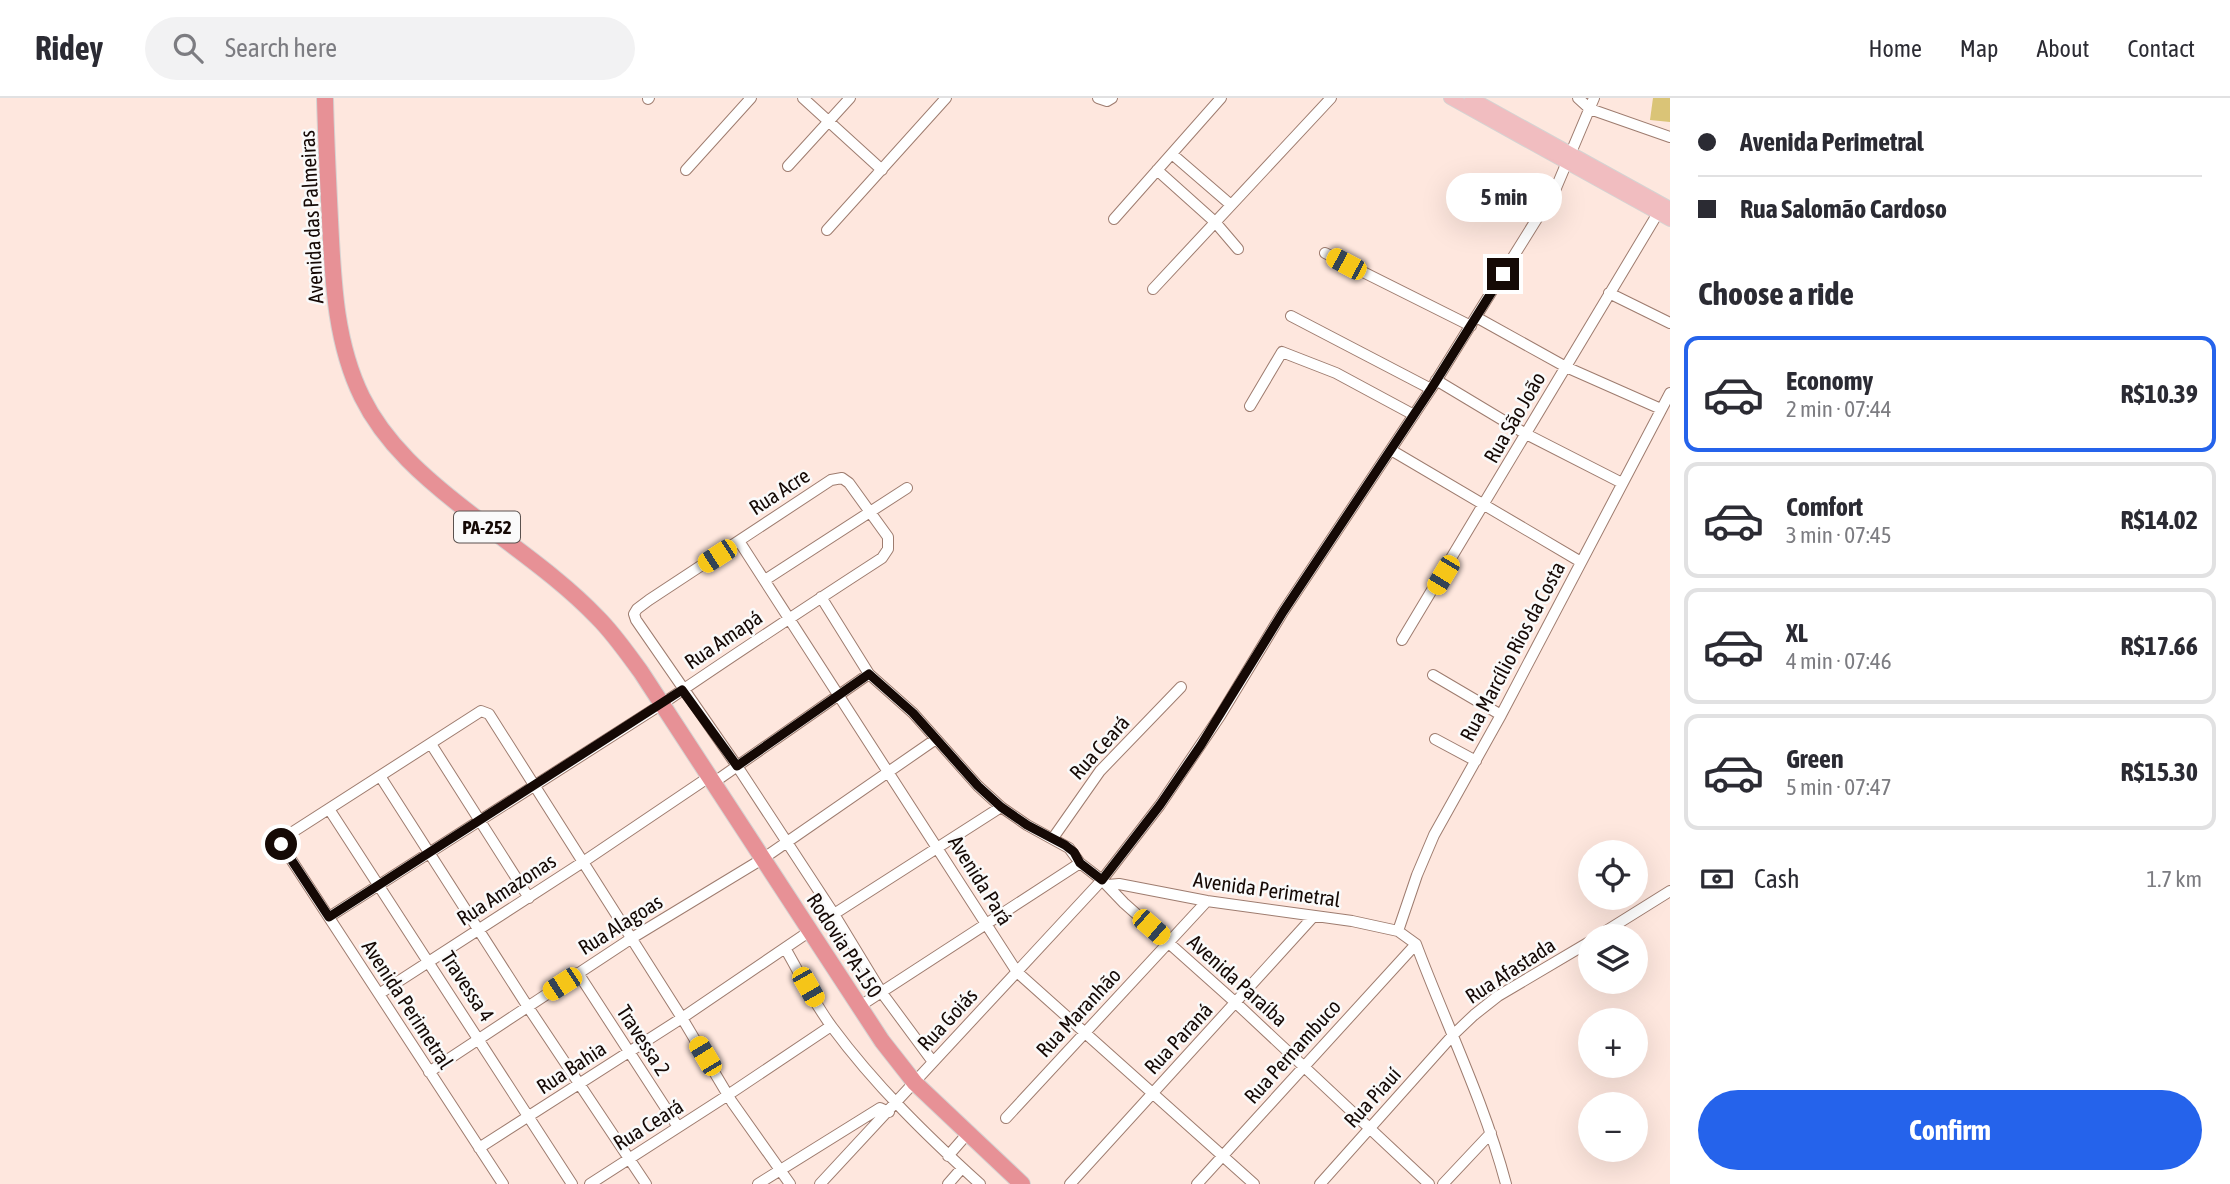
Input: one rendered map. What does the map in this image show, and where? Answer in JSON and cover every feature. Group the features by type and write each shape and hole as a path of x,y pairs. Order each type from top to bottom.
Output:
{"highway":[{"name":"Avenida das Palmeiras","path":"325,98 331,254 340,333 363,399 397,448 430,481 598,618 615,637 662,704"},
{"name":"Rodovia PA-150","path":"662,704 883,1041 915,1083 1022,1184"}],"main road":[{"path":"1450,98 1569,158"},
{"path":"1471,98 1569,158 1664,211 1670,220"}],"street":[{"path":"686,170 751,98"},
{"path":"803,98 882,170"},
{"path":"788,166 850,98"},
{"path":"827,230 946,98"},
{"path":"1098,98 1107,101 1112,98"},
{"path":"1114,219 1221,98"},
{"path":"1153,289 1331,98"},
{"path":"1578,98 1670,137"},
{"name":"Rua Goiás","path":"820,1184 1017,972 1105,883 1201,745 1283,612 1434,384 1556,188 1592,103"},
{"path":"1172,153 1231,205"},
{"path":"1157,170 1215,222 1238,249"},
{"name":"Rua São João","path":"1402,640 1609,293 1664,211"},
{"path":"1325,253 1661,409"},
{"path":"1609,293 1670,323"},
{"path":"1291,316 1434,384 1622,484"},
{"path":"1250,406 1282,352 1336,373 1414,415"},
{"name":"Rua Marcílio Rios da Costa","path":"1398,931 1434,835 1501,715 1670,393"},
{"path":"1391,450 1581,562"},
{"name":"Rua Acre","path":"682,690 636,620 634,614 637,609 831,480 845,480 870,511"},
{"path":"765,580 907,488"},
{"name":"Rua Amapá","path":"329,917 662,704 882,558 888,549 888,537 870,511"},
{"name":"Avenida Pará","path":"739,541 1017,972 1254,1184"},
{"name":"Avenida Paraíba","path":"821,597 869,674 913,713 978,786 1001,807 1027,825 1069,848 1080,863 1236,1003 1429,1184"},
{"path":"711,780 737,766 869,674"},
{"path":"1433,675 1501,715"},
{"name":"Rua Ceará","path":"1053,838 1100,771 1181,687"},
{"path":"682,690 737,766 882,993 933,1062"},
{"path":"329,809 477,712 485,712 632,938 728,1094 790,1184"},
{"path":"786,842 936,739"},
{"path":"1435,739 1476,761"},
{"path":"430,744 529,898"},
{"path":"380,776 528,1007 646,1184"},
{"name":"Rua Amazonas","path":"379,994 711,780"},
{"path":"834,914 1001,807"},
{"name":"Avenida Perimetral","path":"329,809 282,839 281,844 503,1184"},
{"name":"Travessa 4","path":"329,809 572,1184"},
{"name":"Rua Alagoas","path":"429,1072 632,938 764,859 786,842"},
{"path":"860,1006 1080,863"},
{"name":"Avenida Perimetral","path":"1105,883 1207,901 1352,921 1398,931 1416,944"},
{"path":"1617,924 1670,891"},
{"name":"Rua Maranhão","path":"1006,1118 1207,901"},
{"name":"Rua Paraná","path":"1070,1184 1313,917"},
{"name":"Rua Bahia","path":"479,1148 682,1018 810,931"},
{"path":"1416,944 1490,1133 1506,1184"},
{"name":"Rua Pernambuco","path":"1197,1184 1416,944"},
{"path":"785,948 831,1026 892,1108 980,1184"},
{"name":"Rua Afastada","path":"1453,1035 1498,996 1578,949"},
{"name":"Travessa 2","path":"578,973 678,1127"},
{"name":"Rua Ceará","path":"590,1184 831,1026"},
{"name":"Rua Piauí","path":"1320,1184 1453,1035"},
{"path":"758,1184 880,1108 892,1108"},
{"path":"948,1156 968,1133"},
{"path":"1443,1184 1490,1133"},
{"path":"948,1184 962,1168"}],"shaded area":[{"path":"1653,98 1670,98 1670,122 1650,120"}],"route":[{"path":"281,844 329,917 682,690 737,766 869,674 913,713 945,751 1001,807 1027,825 1065,845 1074,852 1080,863 1102,880 1160,805 1201,745 1283,612 1431,389 1503,274"}]}
